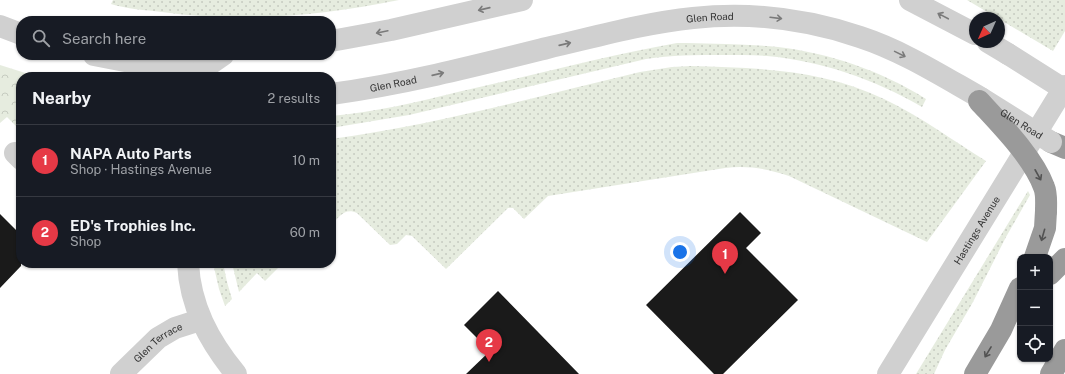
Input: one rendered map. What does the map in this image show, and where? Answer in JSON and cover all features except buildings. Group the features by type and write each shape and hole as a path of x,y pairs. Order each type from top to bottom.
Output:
{"highway":[{"path":"977,97 1021,149 1038,174 1045,188 1045,228 1036,254"},
{"path":"1053,271 1065,259"},
{"path":"975,374 1001,330 1019,290"},
{"path":"1001,330 1017,310"},
{"path":"1050,374 1065,350"}],"street":[{"path":"336,40 399,29 522,0"},
{"path":"910,0 969,31"},
{"name":"Glen Road","path":"336,93 388,84 494,61 628,29 674,20 749,16 812,24 859,36 899,53 977,97 1060,147"},
{"path":"0,26 16,32"},
{"path":"998,48 1061,85"},
{"path":"120,60 185,72"},
{"path":"206,72 218,60"},
{"name":"Hastings Avenue","path":"888,374 1061,85"},
{"path":"189,268 192,295 200,320 221,355 236,374"},
{"name":"Glen Terrace","path":"121,374 158,338 175,328 200,320"}],"green space":[{"path":"113,0 399,0 340,10 281,16 192,15 136,9 111,4"},
{"path":"967,0 1065,0 1065,31 1053,51 1005,23 1005,12 987,12"},
{"path":"677,43 767,46 797,50 855,65 891,80 926,99 922,107 885,88 847,73 808,62 787,58 750,55 684,56 646,59 409,115 336,127 336,115 413,103"},
{"path":"0,65 22,72 16,72 16,126 7,117 0,123"},
{"path":"691,66 765,69 837,81 884,99 936,128 986,161 927,242 789,176 773,171 750,167 725,168 548,196 524,219 513,208 508,208 446,269 412,236 406,235 397,244 390,245 357,213 353,211 342,214 336,220 336,138 448,118 640,72 672,67"},
{"path":"1028,191 1030,195 1006,237 973,302 945,350 934,374 916,374"},
{"path":"214,268 224,268 232,299 225,306"},
{"path":"233,268 278,268 265,281 257,273 239,292"}],"place":[{"name":"NAPA Auto Parts","path":"725,274"},
{"name":"ED's Trophies Inc.","path":"489,362"}]}
